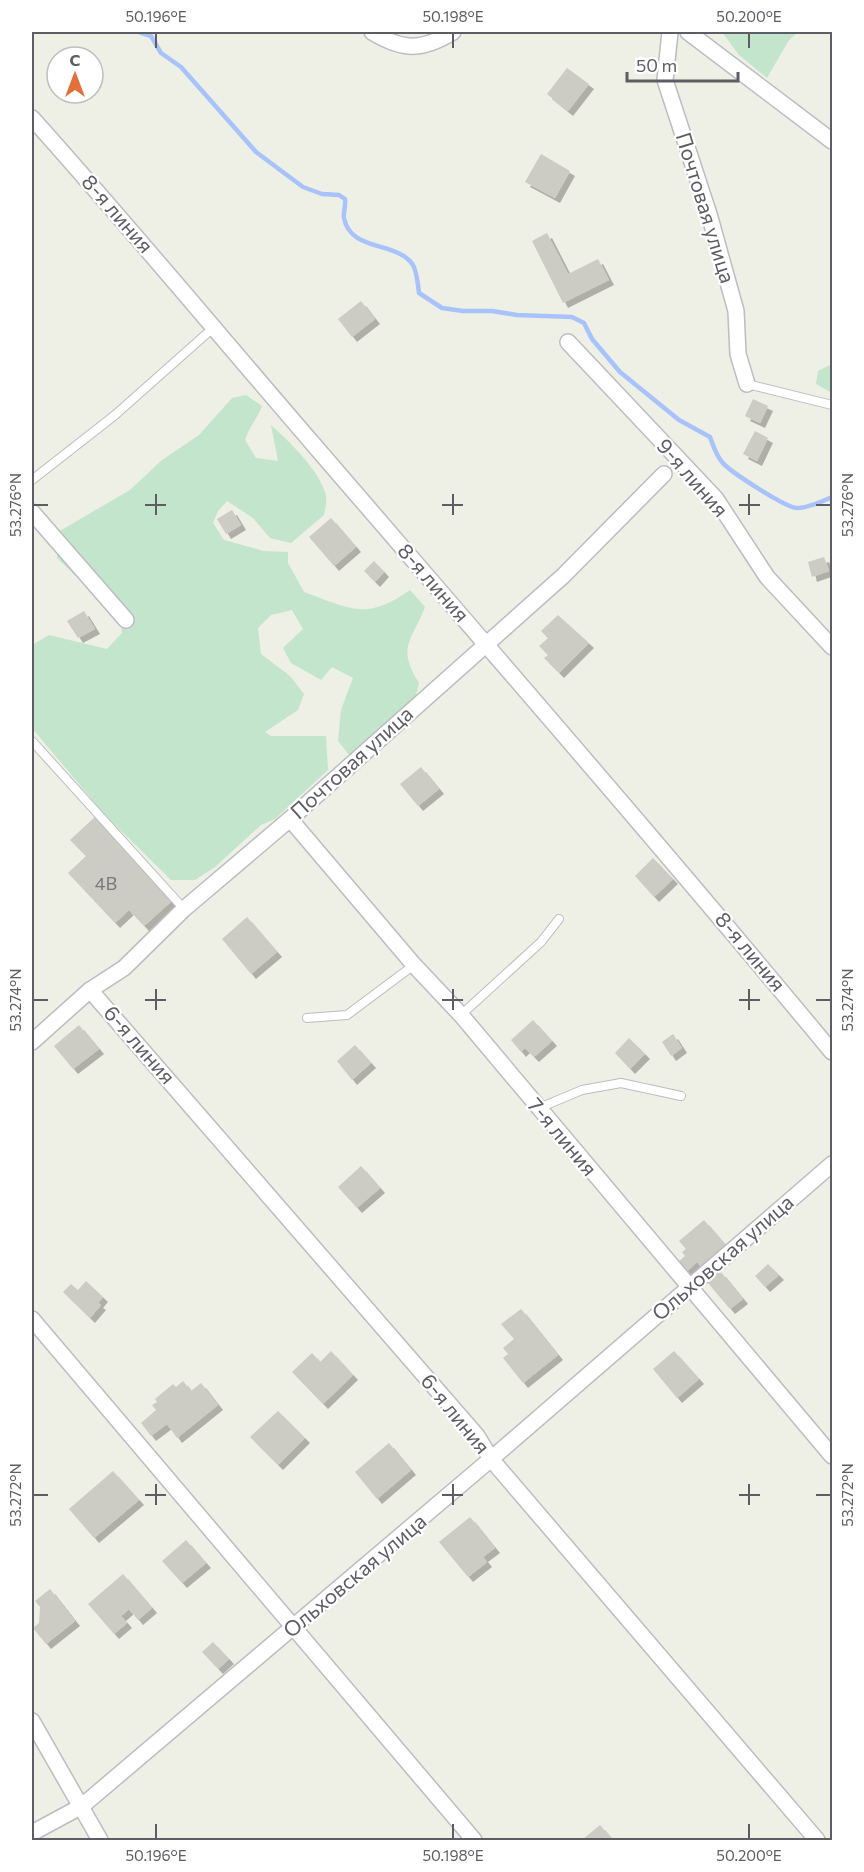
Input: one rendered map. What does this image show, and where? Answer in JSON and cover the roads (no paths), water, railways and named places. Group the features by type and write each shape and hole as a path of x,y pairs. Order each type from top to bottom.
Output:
{"street":[{"path":"372,32 401,46 431,45 453,32"},
{"name":"Почтовая улица","path":"670,32 665,80 709,214 736,311 738,354 747,384"},
{"path":"688,32 832,141"},
{"name":"8-я линия","path":"32,118 102,195 213,328 669,856 832,1052"},
{"name":"9-я линия","path":"568,342 716,499 767,577 832,647"},
{"name":"Почтовая улица","path":"32,1042 90,990 124,968 184,909 290,819 563,576 664,474"},
{"path":"32,512 126,620"},
{"name":"7-я линия","path":"290,819 414,965 461,1015 832,1456"},
{"name":"6-я линия","path":"90,990 470,1427 491,1459 817,1840"},
{"name":"Ольховская улица","path":"32,1833 82,1806 295,1627 832,1164"},
{"path":"32,1319 474,1840"},
{"path":"32,1721 100,1840"}],"lane":[{"path":"32,480 115,415 213,328"},
{"path":"747,384 832,405"},
{"path":"32,741 184,909"},
{"path":"461,1015 541,942 559,919"},
{"path":"307,1018 347,1015 414,965"},
{"path":"538,1108 582,1090 621,1083 681,1096"}],"waterway":[{"path":"139,32 151,36 161,53 181,67 256,152 303,187 322,194 339,195 345,199 344,218 348,229 365,241 406,257 413,265 419,293 442,308 517,315 572,317 584,323 592,339 620,372 679,420 710,437 722,462 746,481 770,496 797,508 811,506 832,497"}]}
